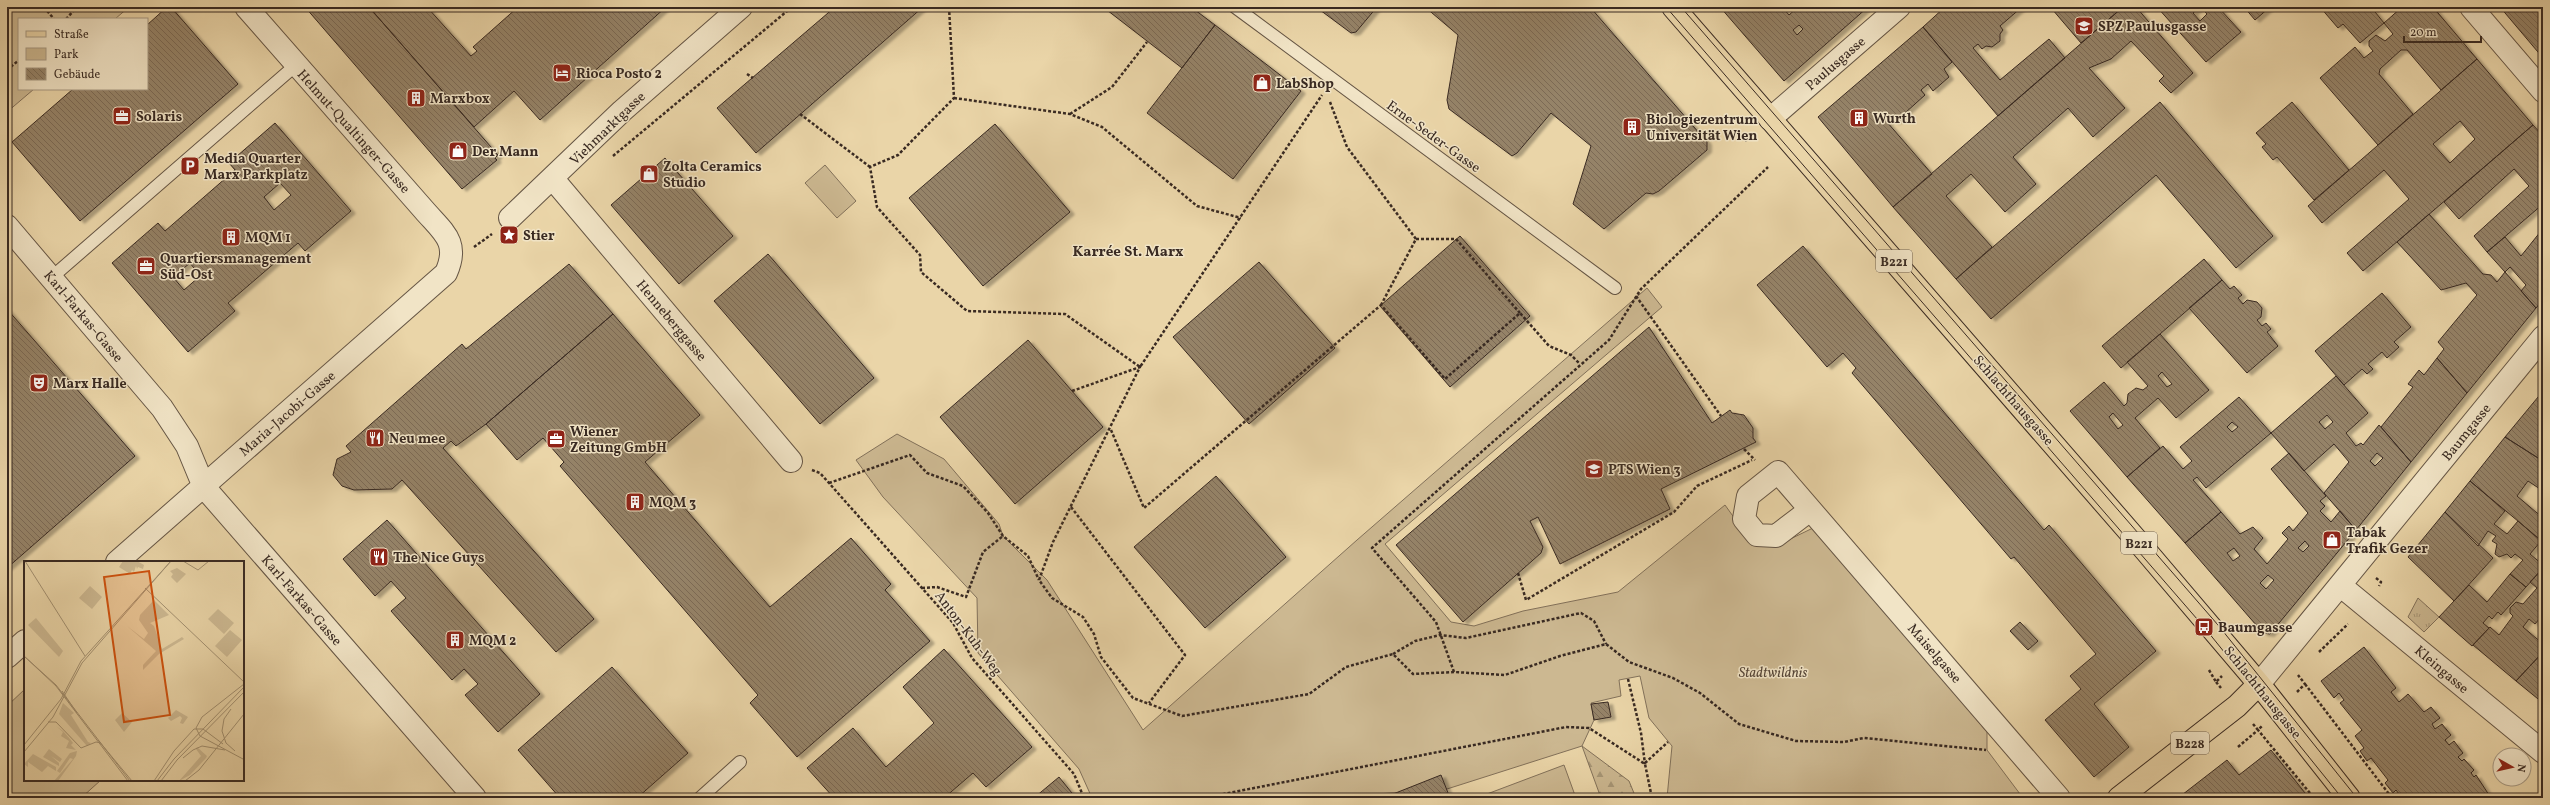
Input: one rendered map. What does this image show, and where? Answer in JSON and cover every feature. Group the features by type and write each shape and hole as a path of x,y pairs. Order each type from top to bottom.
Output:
{"main road":[{"name":"Schlachthausgasse","path":"1673,7 2259,684 2349,798"},
{"name":"Baumgasse","path":"2119,798 2237,706 2259,684"}],"street":[{"name":"Helmut-Qualtinger-Gasse","path":"246,7 452,244 452,259"},
{"name":"Viehmarktgasse","path":"510,218 553,179 622,111 741,7"},
{"name":"Paulusgasse","path":"1770,119 1899,7"},
{"path":"2471,7 2543,91"},
{"name":"Henneberggasse","path":"553,179 792,461"},
{"name":"Karl-Farkas-Gasse","path":"7,226 176,426 204,487 475,798"},
{"name":"Maria-Jacobi-Gasse","path":"118,561 446,273 452,259"},
{"name":"Baumgasse","path":"2259,684 2341,586 2543,337"},
{"name":"Maiselgasse","path":"1810,510 2014,743 2059,798"},
{"name":"Kleingasse","path":"2341,586 2543,752"},
{"path":"7,657 24,642"}],"lane":[{"name":"Erne-Seder-Gasse","path":"1235,7 1615,288"},
{"path":"51,278 296,65"},
{"path":"700,798 740,762"}],"path":[{"path":"44,7 53,18"},
{"path":"67,18 77,7"},
{"path":"610,159 792,7"},
{"path":"870,167 898,155 954,98 949,7"},
{"path":"1070,114 1112,87 1148,42"},
{"path":"7,70 18,61"},
{"path":"747,74 753,78"},
{"path":"1040,580 1053,542 1111,429 1140,367 1241,218 1325,90 1347,147 1416,239"},
{"path":"954,98 1070,114 1102,127 1197,206 1241,218"},
{"path":"800,114 870,167 877,207 920,256 921,272 967,311 1065,314 1140,367"},
{"path":"1454,672 1436,622 1372,548 1609,340 1641,289 1768,167"},
{"path":"452,259 481,243 510,218"},
{"path":"1111,429 1144,508 1381,305 1416,239"},
{"path":"1416,239 1456,239 1549,346 1571,355 1580,364"},
{"path":"1636,296 1721,416"},
{"path":"1381,305 1445,379 1520,313"},
{"path":"1072,391 1140,367"},
{"path":"829,483 910,455 927,473 962,486 988,513 1004,536 1028,556 1040,580 1052,598 1083,617 1094,634 1101,657 1133,698 1182,716 1309,694 1346,667 1393,654 1415,641 1440,635 1466,638 1581,613 1594,621 1606,644 1629,662 1673,678 1700,693 1739,724 1796,741 1844,742 1864,738 1987,750 2014,743"},
{"path":"1518,573 1526,600 1674,512 1697,486 1754,459"},
{"name":"Anton-Kuh-Weg","path":"792,461 820,473 953,623 972,658 1074,774 1084,798"},
{"path":"1071,507 1186,655 1149,703"},
{"path":"921,588 937,587 966,597 983,552 1004,536"},
{"path":"2313,658 2350,622"},
{"path":"1393,654 1413,674 1454,672 1505,675 1560,656 1606,644"},
{"path":"2297,674 2303,669"},
{"path":"1628,679 1641,733 1645,764 1652,798"},
{"path":"2305,684 2392,798"},
{"path":"1203,798 1566,727 1589,728 1645,764"},
{"path":"2238,748 2258,730 2314,798"},
{"path":"1645,764 1668,742"}],"green space":[{"path":"7,7 129,7 116,18 18,18 18,90 33,90 7,112"},
{"path":"825,165 856,201 837,218 805,183"},
{"name":"Stadtwildnis","path":"1647,288 1662,307 1385,544 1451,622 1474,626 1523,611 1618,592 1725,505 1750,540 1776,546 1815,527 1987,732 1987,750 2023,798 1667,798 1672,746 1649,718 1640,676 1619,680 1621,696 1591,703 1594,720 1582,746 1447,789 1320,798 1092,798 1079,769 978,653 977,598 883,497 856,460 897,434 944,459 999,524 1003,536 1047,580 1143,730 1357,540"},
{"path":"2418,598 2439,617 2424,632 2408,617"},
{"path":"24,690 24,781 100,781 81,798 7,798 7,706"},
{"path":"1582,746 1629,781 1636,798 1601,798"},
{"path":"1564,765 1576,798 1479,798 1479,797"}],"building":[{"name":"Solaris","path":"167,7 171,7 238,84 80,221 12,142 72,90 148,90 148,24"},
{"name":"Marxbox","path":"305,7 369,7 498,155 495,158 497,160 462,189"},
{"path":"369,7 427,7 471,56 477,51 473,47 518,7 666,7 540,120 514,91 474,127"},
{"path":"835,7 923,7 756,153 717,108"},
{"path":"1103,7 1191,7 1215,25 1182,68"},
{"path":"1316,7 1377,7 1356,32 1351,33"},
{"name":"Biologiezentrum Universität Wien","path":"1425,7 1590,7 1707,142 1707,150 1659,191 1653,194 1646,193 1604,229 1573,204 1591,146 1551,113 1517,153 1512,156 1449,109 1447,100 1458,35"},
{"path":"1720,7 1782,7 1789,15 1798,7 1868,7 1784,81","holes":["1799,25 1803,29 1797,35 1793,30"]},
{"path":"1945,7 2022,7 2000,26 2003,30 2000,34 2000,41 1992,47 1986,46 1982,49 1978,44 1973,48 2000,80 2049,39 2065,58 1998,116 1923,27"},
{"name":"SPZ Paulusgasse","path":"2055,7 2123,7 2081,43 2052,9"},
{"path":"2123,7 2136,7 2193,73 2171,93 2159,81 2164,76 2131,41 2111,59 2089,68 2125,108 2093,137 2068,108 2013,157 2036,184 2005,212 1971,174 1946,196 1992,247 1956,279 1893,207"},
{"path":"2157,7 2200,7 2193,13 2200,21 2207,14 2201,7 2218,7 2241,32 2206,62"},
{"path":"2244,7 2270,7 2255,20"},
{"path":"2320,7 2371,7 2384,23 2360,43 2343,24 2338,28"},
{"path":"2392,7 2402,7 2396,12"},
{"path":"2402,7 2433,7 2477,59 2441,90 2407,50 2401,50 2380,69 2379,74 2413,114 2378,145 2320,78 2355,47 2364,58 2373,51 2369,46 2369,41 2376,35 2385,41 2393,34 2384,23"},
{"path":"2500,7 2543,7 2543,58"},
{"path":"1215,25 1301,91 1233,179 1147,113"},
{"name":"Wurth","path":"1923,27 1952,62 1944,69 1949,77 1933,91 1928,84 1921,90 1925,95 1895,122 1892,118 1887,122 1932,174 1893,207 1818,117"},
{"path":"2477,59 2533,125 2363,271 2347,253 2409,199 2384,170 2322,223 2308,206","holes":["2460,121 2475,139 2450,163 2433,144"]},
{"path":"2160,102 2273,236 2236,268 2156,175 1991,319 1956,279"},
{"path":"2292,102 2349,170 2314,200 2277,157 2273,160 2262,147 2266,144 2256,133"},
{"name":"MQM 1","path":"275,123 351,211 305,251 298,243 228,303 235,311 188,352 112,263 158,223 165,231 235,170 229,163","holes":["280,183 291,195 274,210 264,197","190,263 200,276 184,290 173,277"]},
{"path":"995,124 1070,212 983,286 909,198"},
{"path":"2533,125 2543,136 2543,204 2487,252 2474,236 2529,186 2514,169 2459,219 2444,202"},
{"path":"665,158 733,236 679,284 611,205"},
{"path":"2429,214 2483,274 2491,275 2497,282 2505,272 2536,308 2467,393 2437,358 2444,349 2438,342 2477,295 2466,283 2441,290 2397,242"},
{"path":"2541,231 2543,232 2543,300 2536,308 2521,291 2526,285 2510,267 2505,272 2487,252 2505,237 2521,256"},
{"path":"1460,236 1530,316 1450,387 1380,306"},
{"path":"1803,246 2044,530 2049,525 2156,651 2094,704 2129,747 2094,777 2045,720 2081,689 2070,676 2096,654 2014,557 2011,559 1852,373 1856,368 1843,353 1827,367 1757,285"},
{"path":"768,254 874,378 820,424 714,301"},
{"path":"2204,259 2222,280 2121,368 2102,346"},
{"path":"1259,262 1335,348 1249,424 1173,337"},
{"path":"569,264 613,314 486,424 456,446 451,441 443,448 594,619 556,652 402,480 392,489 354,490 342,486 333,475 337,459 351,452 346,446 462,344 466,349"},
{"path":"2222,280 2230,289 2234,286 2242,295 2238,298 2243,304 2247,300 2257,302 2262,308 2261,317 2257,320 2262,326 2266,323 2271,329 2267,332 2278,346 2247,373 2189,308"},
{"path":"2382,293 2411,327 2394,342 2399,347 2387,358 2382,352 2368,364 2373,369 2367,374 2362,369 2344,385 2315,351"},
{"name":"Marx Halle","path":"7,309 135,456 7,568"},
{"name":"MQM 3","path":"613,314 700,415 645,462 770,607 851,538 891,584 885,590 930,641 797,757 750,703 758,695 560,466 564,462 543,438 517,460 486,424"},
{"name":"PTS Wien 3","path":"1649,327 1712,423 1730,410 1732,413 1744,415 1753,428 1753,438 1756,442 1661,489 1670,509 1560,564 1538,517 1530,521 1543,547 1541,553 1463,622 1396,545"},
{"path":"2160,334 2209,390 2176,418 2158,398 2135,418 2160,448 2127,477 2070,411 2104,382 2124,406 2127,403 2128,394 2136,388 2143,390 2148,386 2127,362","holes":["2162,372 2172,384 2167,387 2158,376","2113,413 2123,425 2118,429 2109,417"]},
{"path":"1028,340 1103,427 1015,504 940,417"},
{"path":"2437,358 2467,393 2411,462 2381,427 2413,387 2408,384 2419,370 2424,375"},
{"path":"2336,376 2368,413 2346,433 2356,446 2361,443 2363,445 2379,425 2411,462 2356,530 2324,493 2349,462 2334,444 2304,471 2271,433","holes":["2327,415 2333,422 2325,429 2319,422","2377,453 2383,458 2375,466 2370,461"]},
{"path":"2543,391 2543,457 2541,460 2505,437"},
{"path":"2239,397 2271,433 2206,488 2197,477 2193,480 2221,512 2185,543 2127,477 2163,446 2183,469 2192,461 2180,447","holes":["2232,422 2238,427 2232,432 2227,427"]},
{"path":"2505,437 2543,461 2543,491 2528,481 2517,496 2543,518 2543,542 2470,481"},
{"path":"2289,453 2326,496 2320,501 2325,506 2320,511 2331,522 2340,511 2356,530 2270,634 2263,633 2185,543 2221,512 2240,534 2253,527 2263,538 2254,549 2267,564 2288,539 2282,533 2289,526 2293,531 2308,513 2271,469","holes":["2305,541 2309,546 2303,552 2298,548","2234,548 2240,556 2233,561 2227,553","2268,575 2274,580 2266,589 2260,583"]},
{"path":"1216,476 1286,557 1205,628 1134,547"},
{"path":"2470,481 2505,511 2494,524 2507,534 2518,521 2541,541 2530,554 2543,565 2543,568 2526,587 2510,574 2523,560 2515,554 2511,558 2507,554 2499,557 2495,554 2497,544 2492,541 2496,536 2488,531 2478,546 2445,512"},
{"path":"2445,512 2493,558 2454,601 2408,557"},
{"name":"MQM 2","path":"387,520 540,694 498,732 465,695 478,684 464,669 452,680 391,611 406,598 391,581 375,596 343,559"},
{"path":"2543,568 2543,620 2540,618 2535,624 2529,619 2523,627 2543,644 2543,652 2516,681 2473,645 2490,627 2499,635 2513,616 2510,613 2510,608 2516,602 2523,604 2537,588 2530,582"},
{"path":"2510,574 2526,587 2501,615 2498,612 2492,619 2489,616 2483,623 2489,628 2472,646 2439,617 2469,585 2487,602"},
{"path":"2020,622 2038,641 2028,650 2010,631"},
{"path":"2364,647 2396,688 2391,692 2399,702 2408,694 2424,712 2431,707 2440,718 2432,724 2435,729 2442,724 2451,735 2445,740 2449,745 2454,741 2463,753 2458,757 2462,761 2464,759 2474,770 2471,773 2474,777 2476,775 2491,798 2402,798 2396,790 2393,793 2385,783 2388,780 2371,758 2367,761 2360,751 2364,748 2355,736 2362,730 2340,703 2344,700 2339,693 2334,698 2321,681"},
{"path":"944,649 1032,747 986,787 973,773 944,798 834,798 807,768 853,728 886,767 934,723 903,687"},
{"path":"2543,652 2543,703 2516,681"},
{"path":"612,667 688,753 637,798 560,798 518,750"},
{"path":"1608,702 1611,717 1594,720 1591,704"},
{"path":"2271,750 2309,798 2178,798 2227,760 2239,775"},
{"path":"1441,775 1450,798 1383,798"},
{"path":"1059,777 1076,798 1035,797"}],"tram line":[{"path":"1666,7 2204,627 2342,798"},
{"path":"1681,7 2218,625 2357,798"}],"place":[{"name":"SPZ Paulusgasse","path":"2084,26"},
{"name":"Rioca Posto 2","path":"562,73"},
{"name":"LabShop","path":"1262,83"},
{"name":"Marxbox","path":"416,98"},
{"name":"Solaris","path":"122,116"},
{"name":"Wurth","path":"1859,118"},
{"name":"Biologiezentrum Universität Wien","path":"1632,127"},
{"name":"Der Mann","path":"458,151"},
{"name":"Media Quarter Marx Parkplatz","path":"190,166"},
{"name":"Zolta Ceramics Studio","path":"649,174"},
{"name":"Stier","path":"509,235"},
{"name":"MQM 1","path":"231,237"},
{"name":"Quartiersmanagement Süd-Ost","path":"146,266"},
{"name":"Marx Halle","path":"39,383"},
{"name":"Neu mee","path":"375,438"},
{"name":"Wiener Zeitung GmbH","path":"556,439"},
{"name":"PTS Wien 3","path":"1594,469"},
{"name":"MQM 3","path":"635,502"},
{"name":"Tabak Trafik Gezer","path":"2332,540"},
{"name":"The Nice Guys","path":"379,557"},
{"name":"Baumgasse","path":"2204,627"},
{"name":"MQM 2","path":"455,640"}],"district":[{"name":"Karrée St. Marx","path":"1128,251"}]}
